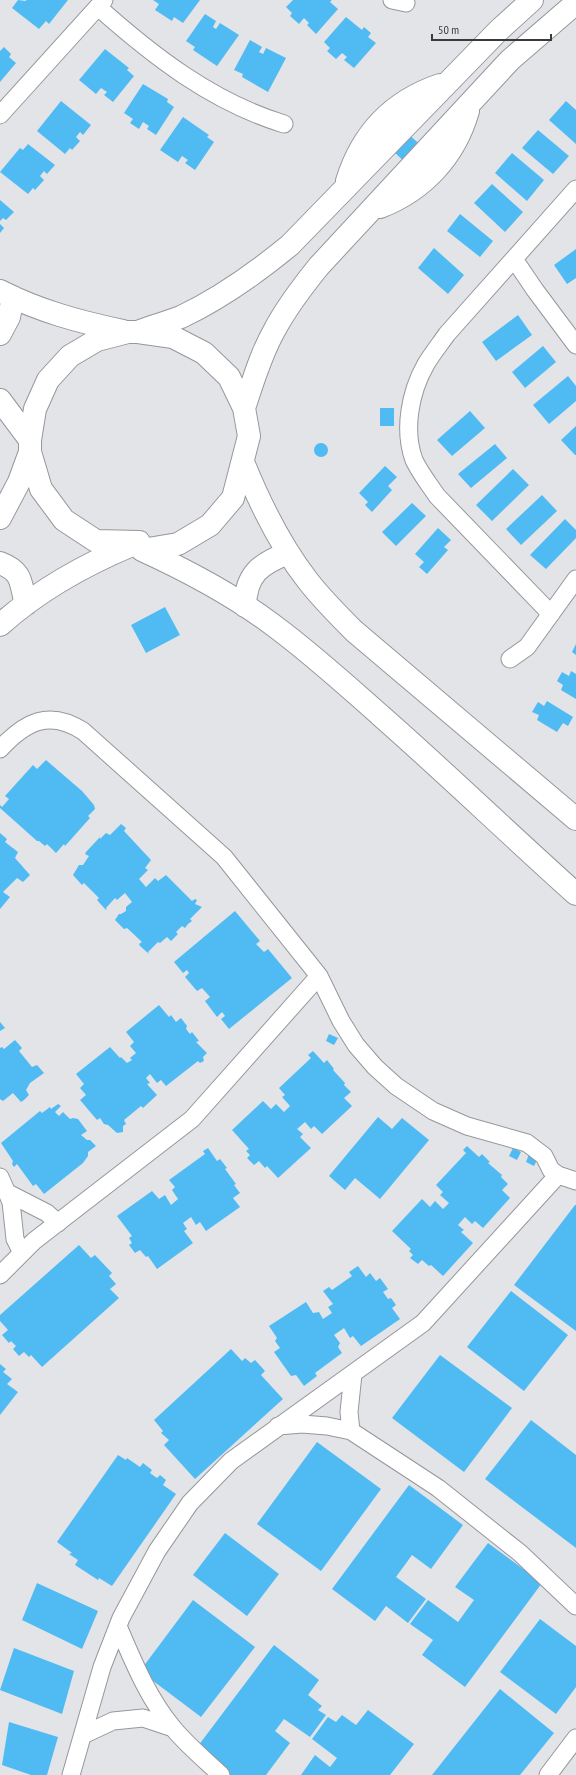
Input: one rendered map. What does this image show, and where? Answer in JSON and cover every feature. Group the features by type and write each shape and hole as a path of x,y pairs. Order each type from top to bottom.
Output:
{"street":[{"path":"0,518 19,482 30,446 35,409 48,380 70,356 97,340 133,332 180,317 219,297 256,273 290,245 498,31 532,0"},
{"path":"244,408 257,369 273,332 294,298 319,266 510,60 576,3"},
{"path":"0,115 101,4 155,55 207,90 240,108 284,124"},
{"path":"344,190 352,165 364,141 381,121 406,100 448,82"},
{"path":"432,98 456,118"},
{"path":"371,210 401,197 418,187 436,170 455,144 464,126 471,102"},
{"path":"365,168 390,189"},
{"path":"551,614 438,496 426,480 414,459 409,432 412,402 426,364 447,334 576,189"},
{"path":"514,259 576,345"},
{"path":"0,334 9,317 6,294 50,312 82,322 133,332 173,337 204,353 229,377 244,408 249,436 234,498 210,525 178,544 141,546 96,541 64,520 41,489 30,446 0,400"},
{"path":"243,462 268,518 288,553 308,581 330,607 354,631 576,819"},
{"path":"0,625 26,604 80,569 141,546 195,576 272,624 324,666 433,762 576,894"},
{"path":"245,606 246,593 250,580 257,570 267,561 288,553"},
{"path":"0,563 7,566 17,574 23,586 26,604"},
{"path":"510,659 527,647 576,579"},
{"path":"0,749 12,736 40,720 55,719 70,723 224,857 319,976 341,1021 356,1045 375,1067 396,1086 433,1111 467,1126 527,1144 544,1156 551,1170 558,1175 576,1181"},
{"path":"0,1275 34,1241 192,1119 319,976"},
{"path":"71,1775 102,1667 118,1626 157,1551 190,1503 231,1461 423,1323 558,1175"},
{"path":"3,1185 47,1213 58,1223"},
{"path":"3,1185 11,1202 15,1239 22,1253"},
{"path":"351,1431 349,1412 353,1374"},
{"path":"278,1426 302,1424 327,1426 351,1431 438,1488 520,1553 576,1606"},
{"path":"118,1626 133,1662 147,1689 173,1728 221,1775"},
{"path":"83,1735 113,1721 143,1718 173,1728"},
{"path":"548,1775 576,1738"}],"building":[{"path":"18,0 68,0 49,24 46,21 39,29 12,8"},
{"path":"153,0 200,0 183,23 174,17 172,21 155,10 159,4"},
{"path":"293,0 332,0 330,2 338,9 316,34 307,25 309,23 304,18 299,24 290,16 292,13 286,7"},
{"path":"205,14 216,21 213,27 216,29 220,23 239,35 217,66 193,50 195,47 186,41"},
{"path":"346,17 362,30 364,27 371,33 368,37 376,43 354,68 344,60 347,57 342,53 336,59 327,51 330,48 324,42"},
{"path":"250,40 262,47 259,52 263,54 266,48 286,58 268,92 242,77 243,74 234,70"},
{"path":"4,47 11,54 9,57 16,63 0,82 0,51"},
{"path":"105,49 129,68 127,70 134,76 113,102 104,95 107,92 101,88 96,94 79,80"},
{"path":"143,84 168,99 167,102 174,107 156,135 147,129 149,126 143,122 139,129 130,123 133,119 124,113"},
{"path":"61,101 91,125 83,135 80,132 76,137 80,141 72,150 70,148 65,154 37,131"},
{"path":"566,101 576,110 576,144 549,120"},
{"path":"183,117 209,135 207,137 214,142 195,170 185,163 188,160 182,156 178,162 160,150"},
{"path":"538,130 569,156 553,174 522,148"},
{"path":"407,133 425,149 409,166 392,150"},
{"path":"28,144 55,165 47,174 44,171 40,176 44,180 35,190 33,188 28,194 0,172 20,148 23,150"},
{"path":"512,153 544,180 527,201 495,173"},
{"path":"492,184 523,212 505,232 474,203"},
{"path":"0,200 14,212 6,220 3,218 0,221"},
{"path":"460,214 493,241 480,257 447,231"},
{"path":"0,224 4,228 0,233"},
{"path":"434,248 464,275 448,294 418,268"},
{"path":"576,249 576,278 567,284 554,265"},
{"path":"518,315 532,335 496,361 482,342"},
{"path":"543,346 556,362 525,388 512,372"},
{"path":"568,376 576,386 576,401 549,424 533,405"},
{"path":"380,408 394,408 394,426 380,426"},
{"path":"470,411 485,428 452,456 437,440"},
{"path":"576,426 576,455 575,455 561,440"},
{"path":"318,443 324,443 328,447 328,453 324,457 318,457 314,453 314,447"},
{"path":"495,444 507,458 471,488 458,474"},
{"path":"385,466 397,477 388,486 392,490 372,512 365,505 368,502 359,493"},
{"path":"513,469 529,485 492,521 476,505"},
{"path":"542,495 557,511 521,545 506,529"},
{"path":"412,503 426,516 396,546 382,532"},
{"path":"565,519 576,530 576,538 546,569 530,555"},
{"path":"438,528 451,540 444,547 448,550 427,574 419,567 424,562 415,554"},
{"path":"165,607 180,635 146,653 131,625"},
{"path":"576,644 576,655 572,652"},
{"path":"571,671 576,674 576,699 561,690 563,685 557,681 562,672 569,676"},
{"path":"547,701 573,717 568,726 563,723 557,732 537,720 539,715 532,712 538,702 544,706"},
{"path":"46,760 82,791 94,805 95,809 88,816 90,818 65,846 64,844 56,853 47,844 45,846 37,841 0,808 0,805 2,807 9,799 5,796 33,765 37,769"},
{"path":"121,824 126,828 124,831 151,860 145,868 148,870 139,879 146,887 155,878 158,881 166,875 192,901 195,899 197,900 195,904 202,907 190,919 192,921 185,928 182,926 176,932 178,934 171,941 167,937 160,943 158,942 148,952 149,954 140,946 139,944 142,942 127,928 124,929 115,920 119,914 126,911 126,907 132,902 125,893 117,900 115,898 106,908 107,910 97,900 99,898 84,883 82,885 73,875 79,865 83,865 89,856 85,854 86,852 100,837 100,839 106,833 110,835"},
{"path":"0,833 7,839 5,842 18,852 15,858 30,875 23,882 17,878 3,892 10,897 0,909"},
{"path":"235,911 260,941 256,944 264,952 268,949 292,978 229,1029 221,1019 225,1016 222,1012 217,1017 205,1001 210,997 202,988 197,991 185,977 189,973 187,970 183,973 174,962"},
{"path":"159,1005 169,1017 171,1015 176,1022 181,1018 187,1026 186,1029 190,1034 192,1032 199,1041 196,1042 207,1053 203,1057 204,1061 200,1063 198,1061 166,1086 161,1080 157,1083 150,1074 146,1078 150,1083 147,1084 157,1095 143,1108 141,1106 124,1120 126,1124 123,1126 123,1132 117,1133 108,1125 104,1124 100,1118 97,1120 80,1100 86,1095 80,1088 84,1084 76,1074 110,1047 127,1063 132,1060 130,1058 136,1053 130,1046 134,1042 126,1032"},
{"path":"0,1022 5,1028 0,1031"},
{"path":"329,1034 338,1038 334,1045 326,1041"},
{"path":"15,1040 22,1048 19,1051 32,1067 37,1065 44,1073 30,1083 26,1090 29,1095 21,1102 13,1093 3,1101 0,1099 0,1048 2,1047 4,1049"},
{"path":"313,1051 324,1063 327,1060 334,1069 333,1070 345,1083 344,1085 351,1092 344,1098 352,1106 322,1134 314,1126 311,1129 305,1122 297,1129 303,1134 300,1137 311,1148 278,1178 267,1166 265,1168 259,1161 254,1165 247,1158 250,1155 246,1151 249,1149 232,1130 263,1101 271,1109 276,1104 284,1112 290,1106 282,1097 285,1095 279,1088 311,1058 308,1055"},
{"path":"58,1104 61,1106 55,1112 59,1116 63,1112 70,1119 78,1119 87,1131 81,1135 87,1140 90,1140 96,1146 88,1152 88,1156 83,1163 44,1194 36,1184 33,1186 17,1164 14,1167 12,1164 13,1161 1,1143 40,1111 42,1113 50,1107 51,1109"},
{"path":"378,1117 392,1129 402,1118 429,1140 380,1199 355,1178 345,1190 329,1176"},
{"path":"467,1146 479,1157 482,1154 490,1162 488,1163 502,1175 501,1177 508,1184 502,1190 510,1198 483,1228 475,1221 472,1224 465,1217 458,1225 464,1230 461,1232 473,1243 443,1276 431,1265 429,1266 422,1260 418,1264 410,1258 413,1255 409,1251 411,1249 392,1231 422,1199 430,1207 435,1201 443,1209 449,1203 440,1195 443,1192 436,1185 466,1153 463,1150"},
{"path":"208,1148 217,1161 220,1159 227,1168 225,1169 236,1184 234,1185 240,1193 233,1198 240,1207 206,1231 200,1222 196,1225 191,1217 183,1223 187,1229 184,1231 193,1243 157,1269 148,1256 146,1257 140,1250 135,1253 129,1245 132,1243 129,1238 132,1236 117,1216 152,1191 159,1199 165,1195 171,1205 178,1199 172,1190 175,1187 169,1180 205,1154 203,1151"},
{"path":"513,1148 521,1152 517,1160 509,1156"},
{"path":"529,1154 538,1158 534,1166 526,1162"},
{"path":"576,1205 576,1331 514,1285"},
{"path":"79,1245 91,1258 95,1255 112,1273 109,1276 116,1284 110,1289 119,1298 42,1367 31,1355 29,1357 24,1352 19,1356 13,1349 16,1346 11,1341 9,1343 2,1335 8,1330 0,1321 0,1315"},
{"path":"358,1266 366,1277 370,1273 376,1281 380,1278 388,1289 383,1292 388,1299 391,1298 396,1305 392,1308 400,1319 361,1346 353,1336 350,1338 344,1328 334,1335 340,1343 338,1347 342,1353 315,1373 317,1376 304,1386 296,1375 291,1376 274,1352 280,1348 275,1341 277,1338 269,1326 306,1302 313,1313 319,1312 323,1319 332,1313 328,1307 333,1304 323,1291 329,1287 332,1290 352,1276 349,1272"},
{"path":"511,1291 568,1335 524,1391 467,1347"},
{"path":"231,1349 242,1361 245,1358 251,1363 255,1360 265,1371 261,1375 283,1399 195,1479 164,1445 169,1440 161,1433 163,1431 154,1420"},
{"path":"440,1355 512,1408 464,1472 392,1418"},
{"path":"0,1364 6,1369 3,1372 12,1379 7,1384 18,1392 0,1415"},
{"path":"531,1420 576,1455 576,1548 485,1479"},
{"path":"317,1442 381,1489 321,1571 257,1524"},
{"path":"118,1455 126,1460 127,1458 140,1467 143,1463 152,1470 150,1473 157,1478 160,1475 166,1480 163,1485 176,1494 112,1586 99,1578 98,1580 75,1565 78,1560 69,1554 72,1553 57,1542"},
{"path":"409,1485 463,1525 431,1569 412,1555 396,1577 426,1599 408,1623 386,1606 375,1621 332,1589"},
{"path":"225,1533 279,1574 247,1616 193,1575"},
{"path":"488,1543 542,1583 465,1687 422,1655 433,1640 410,1624 428,1600 458,1622 474,1600 455,1587"},
{"path":"37,1583 98,1611 82,1649 22,1620"},
{"path":"193,1600 255,1647 201,1717 140,1671"},
{"path":"540,1619 576,1646 576,1687 556,1714 500,1672"},
{"path":"274,1645 319,1680 308,1695 322,1706 318,1710 326,1715 310,1737 284,1719 275,1731 290,1743 266,1775 228,1775 195,1750"},
{"path":"14,1648 74,1671 62,1714 0,1690"},
{"path":"500,1689 554,1733 520,1775 432,1775"},
{"path":"368,1710 414,1744 390,1775 301,1775 315,1755 330,1767 337,1758 312,1739 328,1717 336,1722 342,1715 356,1725"},
{"path":"9,1722 58,1737 47,1775 31,1775 2,1765"}]}
